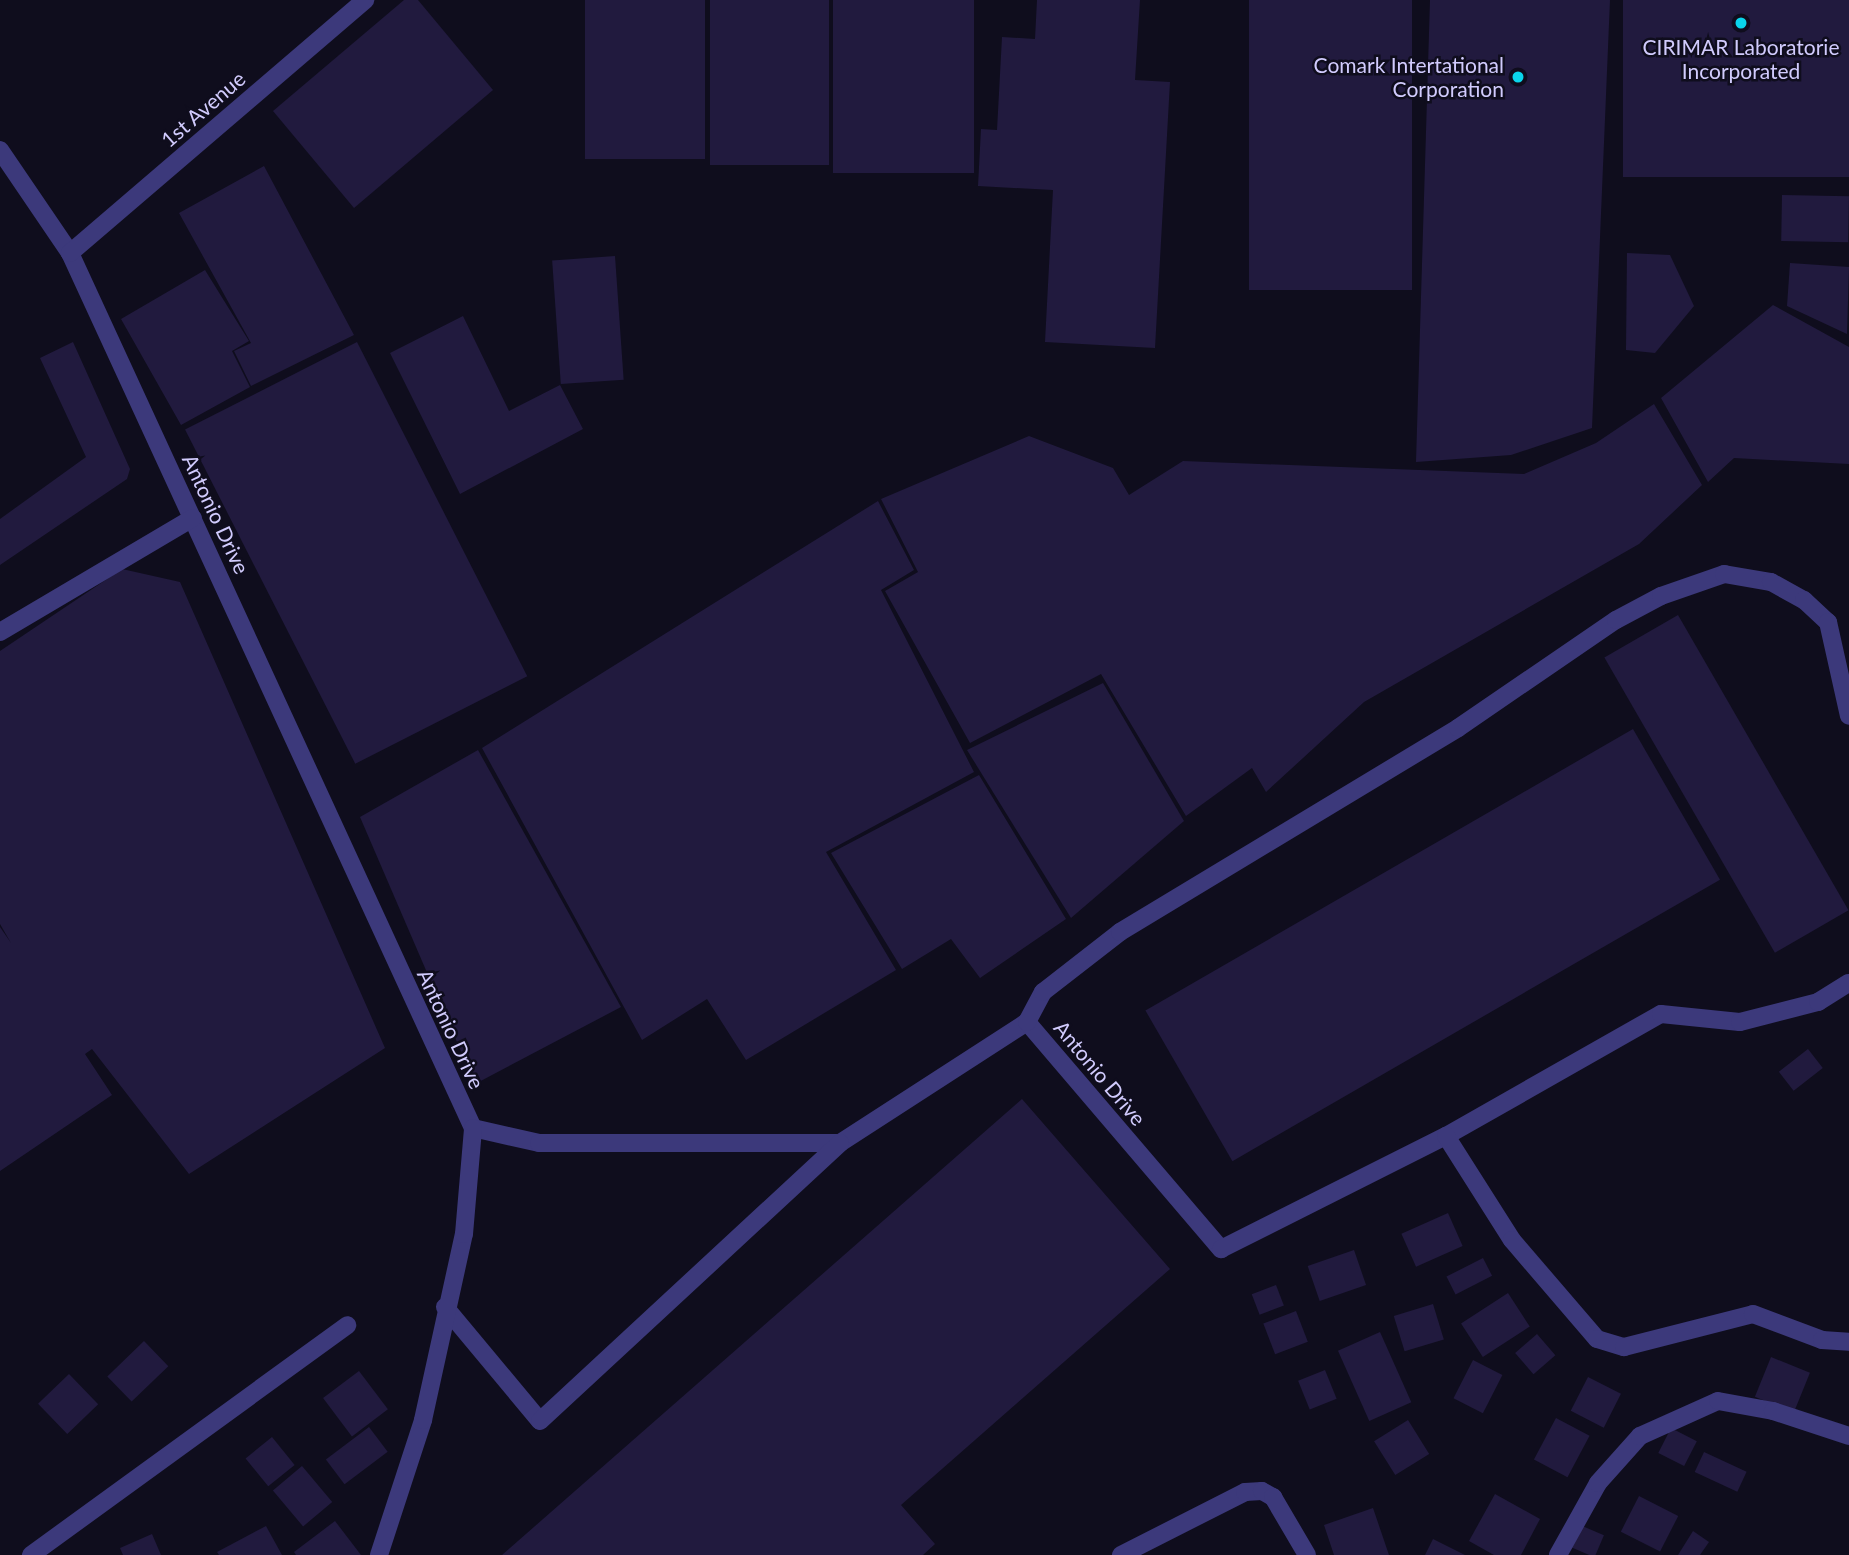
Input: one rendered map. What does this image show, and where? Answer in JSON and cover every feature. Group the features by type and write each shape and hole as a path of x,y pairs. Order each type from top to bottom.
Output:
{"street":[{"name":"1st Avenue","path":"70,253 365,0"},
{"name":"Antonio Drive","path":"0,150 70,253 473,1128"},
{"path":"0,632 193,518"},
{"path":"1027,1022 1043,992 1120,932 1458,728 1616,620 1661,596 1724,574 1771,582 1804,600 1829,622 1849,716"},
{"path":"1849,983 1818,1002 1740,1022 1661,1014 1446,1136 1511,1240 1597,1339 1624,1347 1753,1314 1822,1340 1849,1342"},
{"name":"Antonio Drive","path":"445,1307 540,1421 840,1143 1027,1022 1221,1249 1446,1136"},
{"path":"379,1555 423,1420 445,1307 464,1234 473,1128 539,1143 840,1143"},
{"path":"31,1555 347,1325"},
{"path":"1559,1555 1598,1483 1640,1436 1718,1401 1773,1411 1849,1436"},
{"path":"1121,1555 1245,1492 1262,1491 1273,1497 1307,1555"}],"building":[{"path":"404,0 418,0 493,90 354,208 273,111"},
{"path":"585,0 705,0 705,159 585,159"},
{"path":"710,0 829,0 829,165 710,165"},
{"path":"833,0 974,0 974,173 833,173"},
{"path":"1037,0 1140,0 1135,80 1170,82 1155,348 1045,342 1053,190 978,186 981,129 997,130 1002,37 1035,39"},
{"path":"1249,0 1412,0 1412,290 1249,290"},
{"path":"1430,0 1610,0 1592,428 1511,455 1416,462"},
{"path":"1623,0 1849,0 1849,177 1623,177"},
{"path":"264,166 354,335 251,386 234,351 251,343 179,213"},
{"path":"1782,195 1849,196 1848,242 1781,241"},
{"path":"1627,253 1670,255 1694,306 1655,353 1626,350"},
{"path":"615,256 624,380 561,384 552,260"},
{"path":"1790,263 1849,267 1847,334 1787,306"},
{"path":"205,270 249,341 232,351 250,387 181,425 121,319"},
{"path":"1773,305 1849,347 1849,464 1734,458 1708,482 1661,398"},
{"path":"463,316 509,411 560,385 583,429 460,494 390,353"},
{"path":"73,342 130,469 127,479 0,565 0,519 86,457 40,358"},
{"path":"357,342 527,676 355,764 185,430"},
{"path":"1654,404 1702,485 1639,544 1364,702 1266,792 1252,768 1186,816 1101,674 970,743 885,591 918,572 881,499 1029,436 1113,468 1129,495 1183,461 1524,474 1596,443"},
{"path":"878,501 914,570 881,590 974,772 826,852 896,970 746,1060 707,999 642,1040 482,748"},
{"path":"122,569 180,582 385,1048 189,1174 92,1049 85,1054 112,1095 0,1171 0,927 11,943 0,924 0,651"},
{"path":"1678,615 1848,910 1775,953 1604,658"},
{"path":"1103,683 1184,821 1071,918 967,750"},
{"path":"1633,729 1720,880 1232,1161 1145,1011"},
{"path":"478,750 621,1007 475,1084 360,817"},
{"path":"979,775 1066,919 980,978 951,939 902,969 831,853"},
{"path":"1808,1049 1823,1068 1794,1091 1779,1072"},
{"path":"1022,1099 1170,1269 901,1505 935,1544 923,1555 502,1555"},
{"path":"1448,1213 1463,1246 1416,1267 1401,1234"},
{"path":"1354,1250 1366,1285 1320,1301 1308,1266"},
{"path":"1483,1258 1492,1276 1456,1294 1446,1277"},
{"path":"1276,1285 1284,1306 1260,1315 1252,1294"},
{"path":"1508,1293 1530,1327 1483,1357 1461,1323"},
{"path":"1433,1304 1444,1339 1405,1351 1394,1316"},
{"path":"1296,1311 1308,1342 1275,1354 1263,1324"},
{"path":"1380,1332 1411,1402 1369,1421 1338,1351"},
{"path":"1537,1334 1555,1355 1533,1374 1515,1353"},
{"path":"144,1341 168,1366 132,1402 107,1376"},
{"path":"1771,1357 1810,1373 1794,1413 1755,1397"},
{"path":"1473,1360 1502,1375 1483,1413 1453,1398"},
{"path":"1325,1370 1337,1399 1310,1410 1298,1381"},
{"path":"359,1371 388,1409 352,1436 323,1398"},
{"path":"69,1374 98,1404 67,1434 38,1404"},
{"path":"1588,1377 1621,1394 1604,1428 1571,1411"},
{"path":"1556,1418 1590,1436 1567,1477 1534,1459"},
{"path":"1408,1420 1429,1454 1395,1475 1374,1441"},
{"path":"369,1427 388,1452 345,1484 326,1459"},
{"path":"1671,1428 1697,1441 1684,1466 1658,1453"},
{"path":"272,1437 295,1465 268,1486 246,1458"},
{"path":"1704,1452 1747,1472 1737,1492 1695,1472"},
{"path":"302,1466 332,1502 303,1526 273,1490"},
{"path":"1495,1494 1540,1519 1521,1555 1494,1555 1469,1541"},
{"path":"1639,1496 1678,1516 1660,1552 1621,1532"},
{"path":"1373,1508 1389,1555 1334,1555 1324,1525"},
{"path":"335,1521 361,1555 296,1555 294,1552"},
{"path":"1580,1525 1604,1535 1596,1555 1571,1547"},
{"path":"266,1526 282,1555 219,1555 217,1552"},
{"path":"1693,1531 1709,1542 1700,1555 1678,1555"},
{"path":"152,1534 161,1555 123,1555 120,1548"},
{"path":"1433,1539 1465,1555 1425,1555"}],"place":[{"name":"CIRIMAR Laboratorie Incorporated","path":"1741,23"},
{"name":"Comark Intertational Corporation","path":"1518,77"}]}
